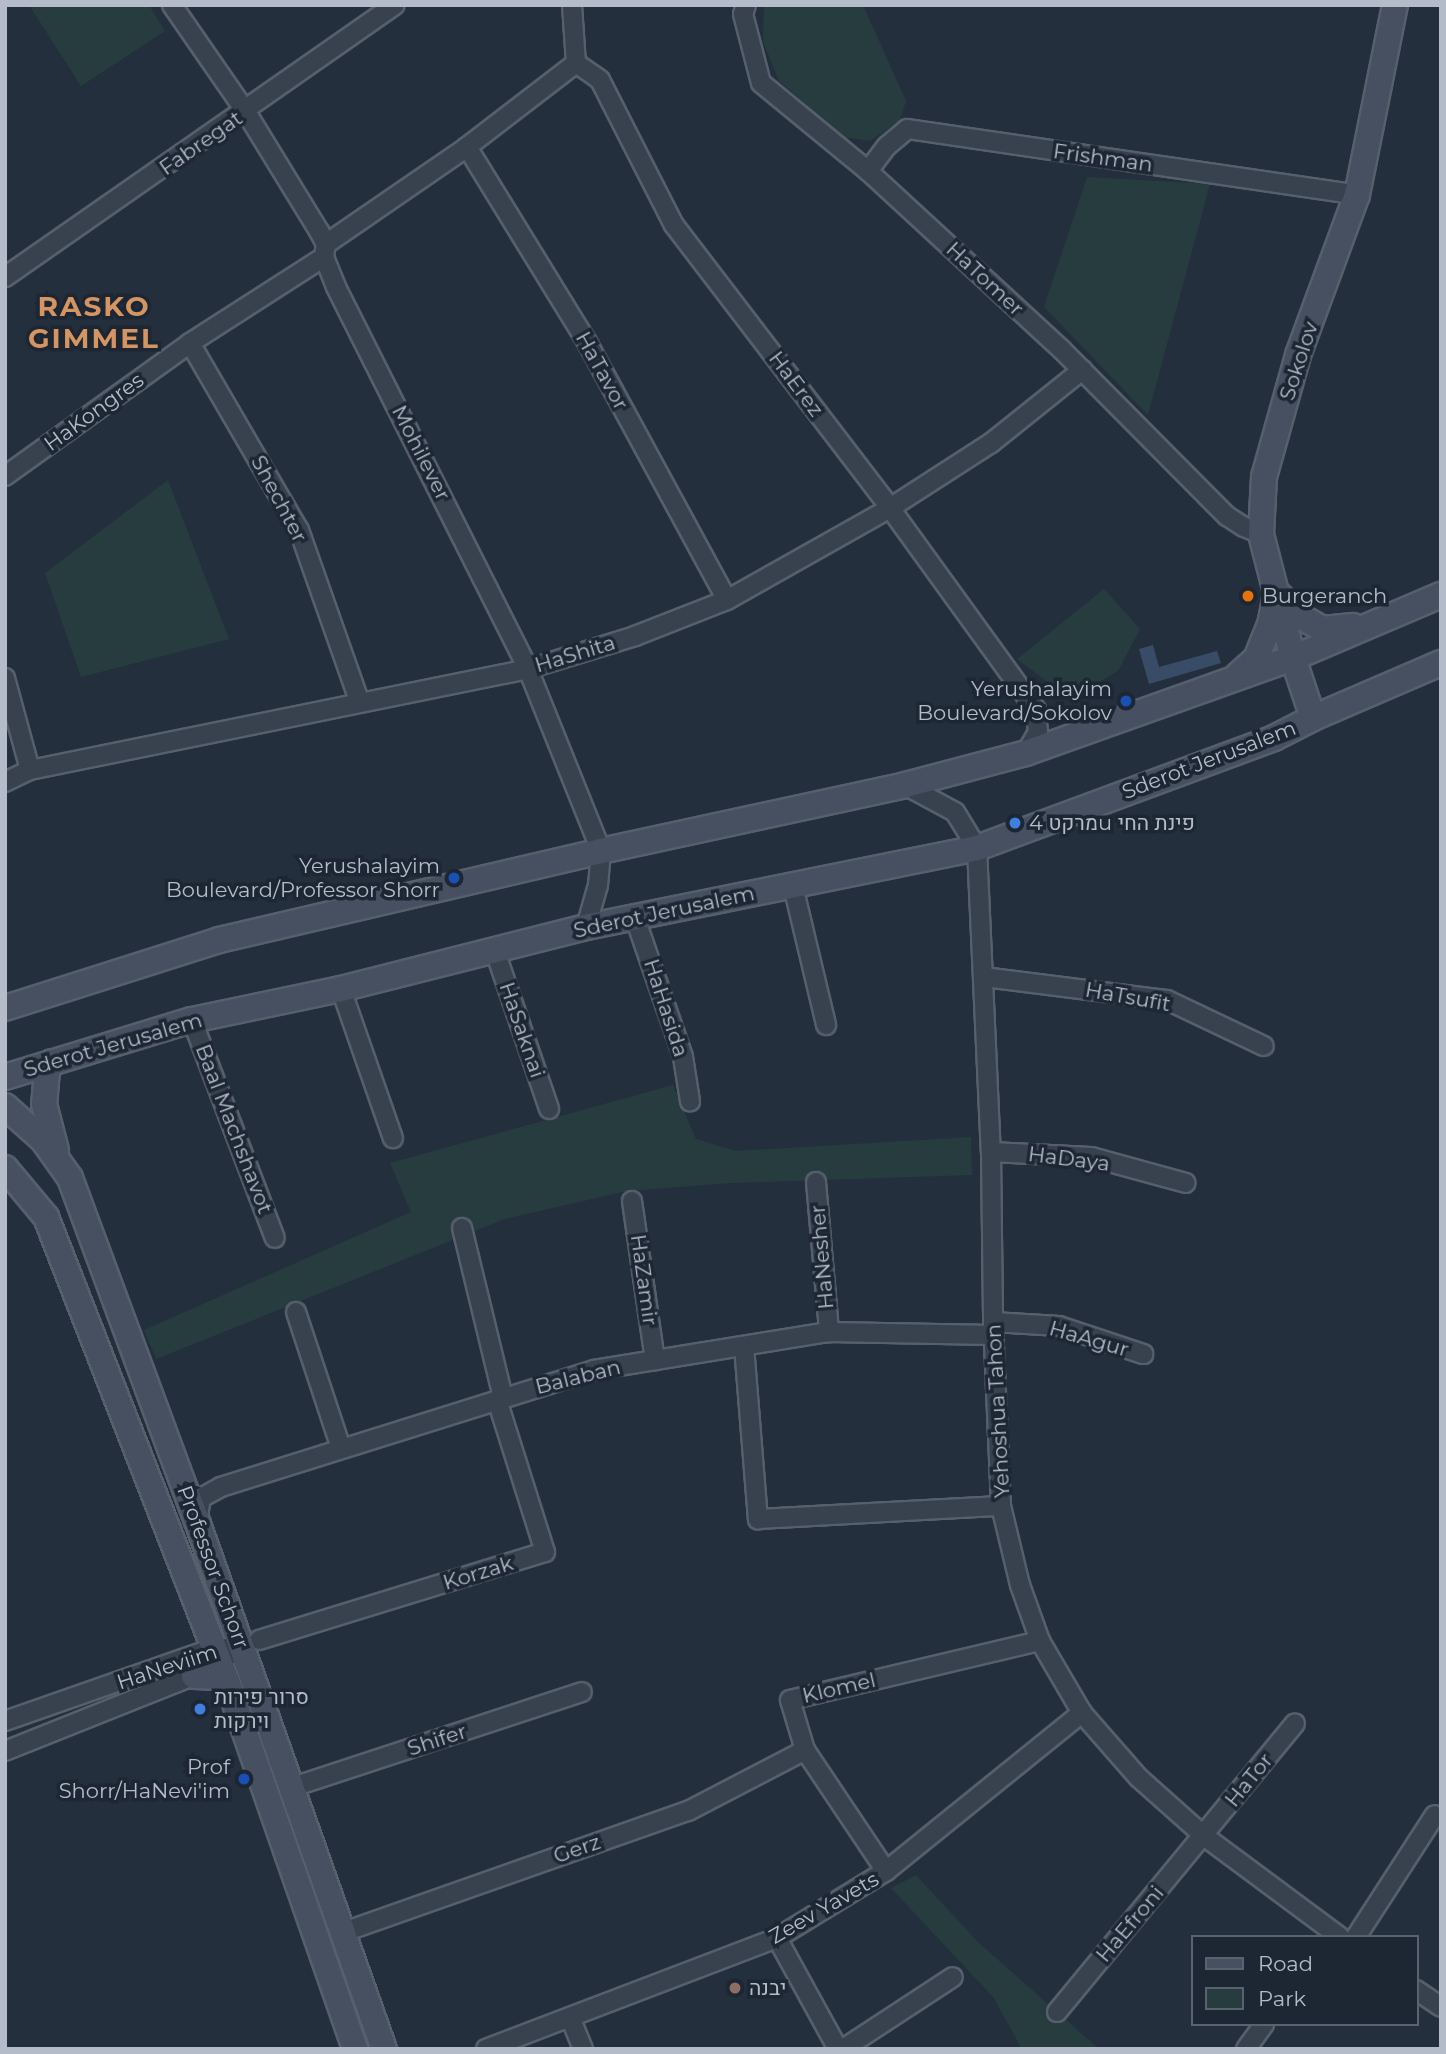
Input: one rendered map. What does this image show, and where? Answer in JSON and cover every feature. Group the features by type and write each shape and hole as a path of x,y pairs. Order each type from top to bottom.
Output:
{"main road":[{"name":"Sokolov","path":"1313,718 1293,658 1261,534 1264,477 1295,367 1357,195 1395,5"},
{"path":"1233,680 1256,659 1270,625 1276,593"},
{"path":"1276,593 1303,618 1323,629 1372,625"},
{"path":"5,1008 219,940 601,851 905,785 1026,753 1293,658 1441,595"},
{"name":"Sderot Jerusalem","path":"5,1077 192,1020 341,989 586,928 977,848 1274,738 1313,718 1441,663"},
{"path":"52,1062 47,1071 44,1104 60,1160"},
{"name":"Professor Schorr","path":"5,1106 60,1160 69,1178 197,1521 250,1643 341,1933 384,2049"},
{"name":"Professor Schorr","path":"5,1168 46,1217 220,1665 355,2049"},
{"path":"194,1676 220,1677 220,1665"}],"street":[{"name":"Mohilever","path":"172,5 246,112 325,250 528,669 601,851 598,885 586,928"},
{"name":"Fabregat","path":"5,277 246,112 395,5"},
{"path":"572,5 576,63"},
{"name":"HaTomer","path":"746,5 743,13 761,83 868,171 1082,370 1227,516 1261,534"},
{"name":"HaKongres","path":"5,476 325,250 467,147 576,63"},
{"name":"HaErez","path":"576,63 600,80 674,225 890,508 1035,710 1038,732 1026,753"},
{"name":"Frishman","path":"868,171 887,146 907,129 1357,195"},
{"name":"HaTavor","path":"467,147 588,344 727,600"},
{"name":"Shechter","path":"190,343 299,530 360,703"},
{"name":"HaShita","path":"5,782 30,770 528,669 635,636 727,600 890,508 991,443 1082,370"},
{"path":"5,678 30,770"},
{"name":"Yehoshua Tahon","path":"905,785 955,812 977,848 991,1152 1001,1506 1020,1585 1040,1641 1082,1713 1139,1778 1204,1836 1333,1935"},
{"path":"793,886 826,1025"},
{"name":"HaHasida","path":"635,918 683,1057 690,1101"},
{"name":"HaSaknai","path":"495,951 549,1109"},
{"name":"HaTsufit","path":"984,977 1167,1000 1264,1046"},
{"path":"341,989 393,1138"},
{"name":"Baal Machshavot","path":"192,1020 275,1238"},
{"name":"HaDaya","path":"991,1152 1091,1157 1186,1183"},
{"name":"HaNesher","path":"816,1182 828,1332"},
{"name":"HaZamir","path":"632,1201 655,1360"},
{"path":"462,1228 500,1399"},
{"path":"296,1312 341,1448"},
{"name":"HaAgur","path":"994,1328 1059,1326 1143,1354"},
{"name":"Balaban","path":"197,1521 198,1506 205,1493 594,1370 828,1332 994,1328"},
{"path":"744,1346 758,1519 1001,1506"},
{"name":"Korzak","path":"250,1643 545,1552 500,1399"},
{"name":"Klomel","path":"886,1871 805,1750 790,1700 1040,1641"},
{"name":"HaNeviim","path":"5,1721 220,1665 250,1643"},
{"name":"HaNeviim","path":"5,1751 194,1676"},
{"name":"Shifer","path":"293,1787 582,1692"},
{"name":"Zeev Yavets","path":"486,2049 777,1938 886,1871 1082,1713"},
{"name":"HaTor","path":"1204,1836 1295,1723"},
{"name":"Gerz","path":"341,1933 688,1811 805,1750"},
{"path":"1357,1935 1435,1815"},
{"name":"HaEfroni","path":"1057,2012 1204,1836"},
{"path":"777,1938 841,2049 953,1977"},
{"path":"1418,1991 1441,2007"},
{"path":"570,2017 583,2049"},
{"path":"1246,2049 1263,2026"}],"green space":[{"path":"29,5 149,5 165,31 81,86"},
{"path":"764,5 863,5 906,101 900,121 870,141 843,137 779,81 763,41"},
{"path":"1087,177 1210,184 1148,415 1044,307"},
{"path":"168,480 229,639 81,677 45,573"},
{"path":"1104,589 1140,629 1118,671 1070,699 1017,659"},
{"path":"673,1085 696,1139 736,1151 971,1137 972,1175 731,1183 627,1191 505,1219 156,1359 144,1330 411,1212 390,1163"},
{"path":"916,1875 979,1943 1099,2049 1022,2049 993,1997 891,1888"}],"water":[{"path":"1153,645 1159,667 1217,651 1221,663 1149,684 1139,649"}],"place":[{"name":"Burgeranch","path":"1248,596"},
{"name":"Yerushalayim Boulevard/Sokolov","path":"1126,701"},
{"name":"מרקט 4u פינת החי","path":"1015,823"},
{"name":"Yerushalayim Boulevard/Professor Shorr","path":"454,878"},
{"name":"סרור פירות וירקות","path":"200,1709"},
{"name":"Prof Shorr/HaNevi'im","path":"244,1779"},
{"name":"יבנה","path":"735,1988"}],"district":[{"name":"RASKO GIMMEL","path":"94,322"}]}
